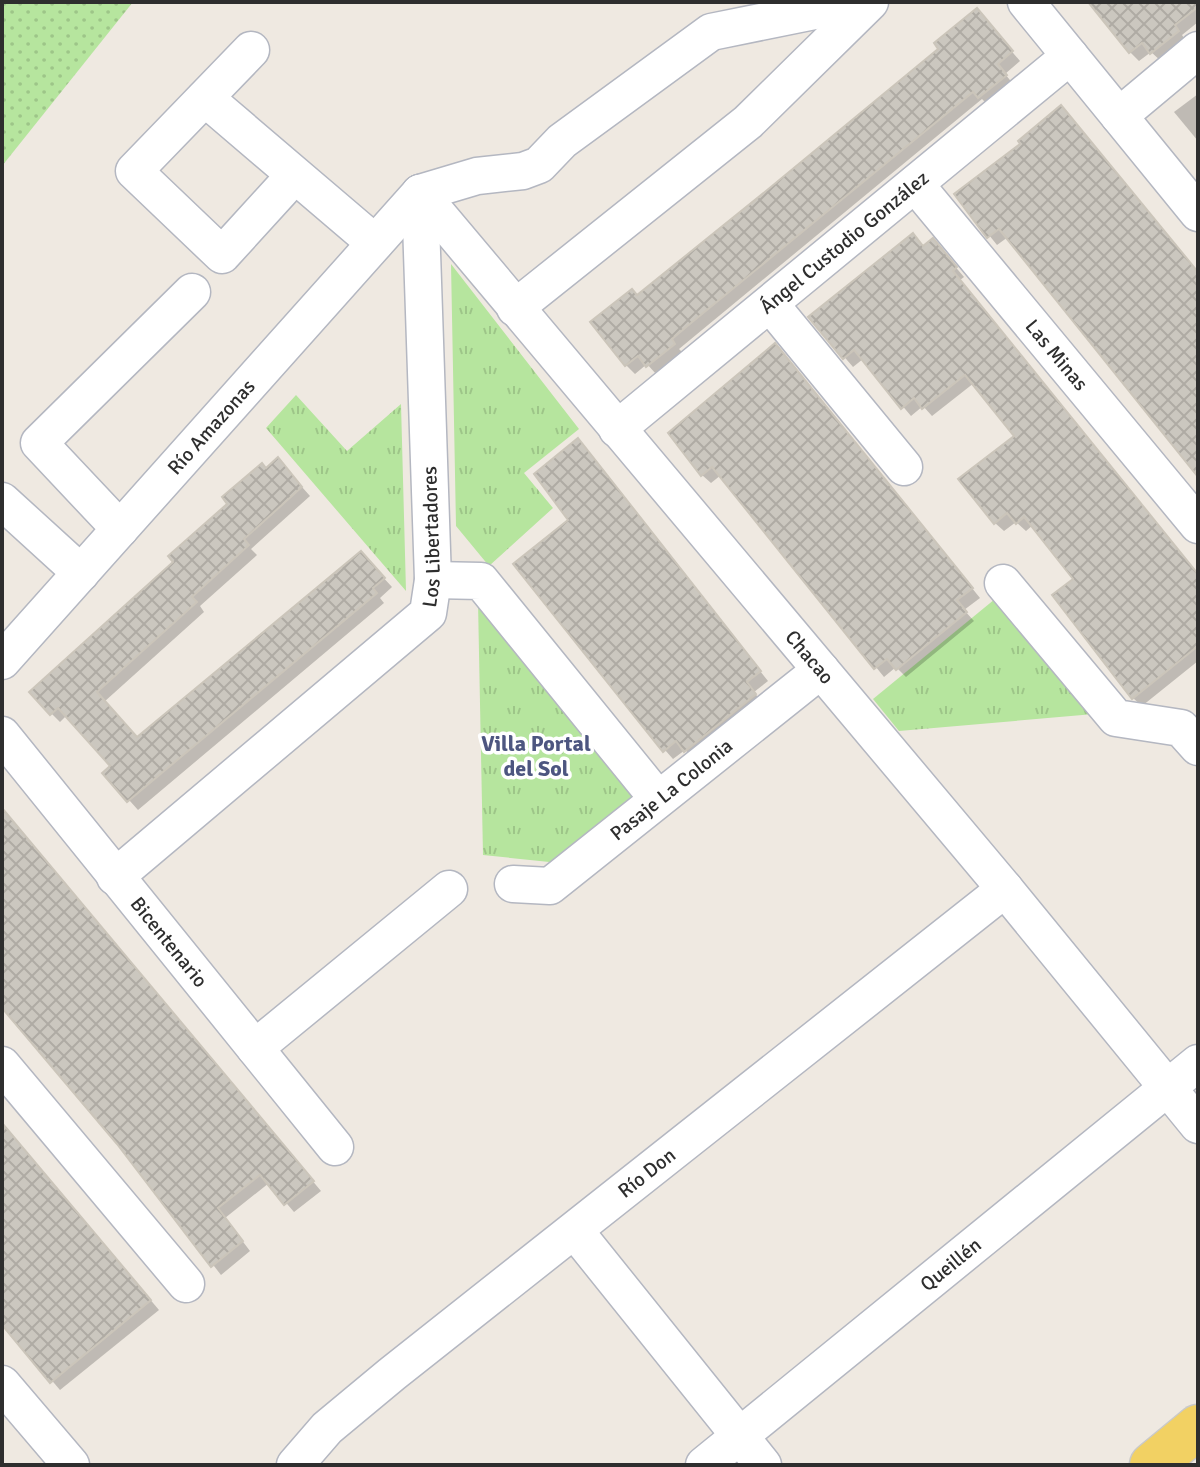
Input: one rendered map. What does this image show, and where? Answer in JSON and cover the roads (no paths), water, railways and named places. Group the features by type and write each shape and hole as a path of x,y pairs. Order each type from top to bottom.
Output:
{"main road":[{"path":"1152,1465 1198,1427"}],"street":[{"path":"420,193 477,176 523,171 539,165 562,141 713,17 859,2"},
{"path":"515,308 748,122 870,2"},
{"path":"1026,2 1198,213"},
{"path":"251,50 134,171 222,255 294,176"},
{"path":"1119,116 1198,50"},
{"name":"Ángel Custodio González","path":"617,429 1070,56"},
{"path":"205,98 375,243"},
{"name":"Las Minas","path":"915,184 1198,525"},
{"name":"Chacao","path":"420,193 1005,889 1198,1125"},
{"name":"Río Amazonas","path":"2,661 420,193"},
{"name":"Los Libertadores","path":"115,877 428,613 433,580 420,193"},
{"path":"120,529 39,443 192,292"},
{"path":"770,304 904,467"},
{"path":"2,501 81,573"},
{"path":"433,580 481,581 658,799"},
{"path":"1003,583 1116,718 1192,731"},
{"name":"Pasaje La Colonia","path":"513,884 550,886 821,670"},
{"name":"Bicentenario","path":"2,735 335,1147"},
{"path":"255,1048 449,889"},
{"name":"Río Don","path":"295,1465 327,1428 381,1383 1005,889"},
{"name":"Queillén","path":"704,1465 1198,1063"},
{"path":"2,1065 186,1284"},
{"path":"575,1231 763,1465"},
{"path":"2,1384 71,1465"}],"district":[{"name":"Villa Portal del Sol","path":"536,756"}]}
